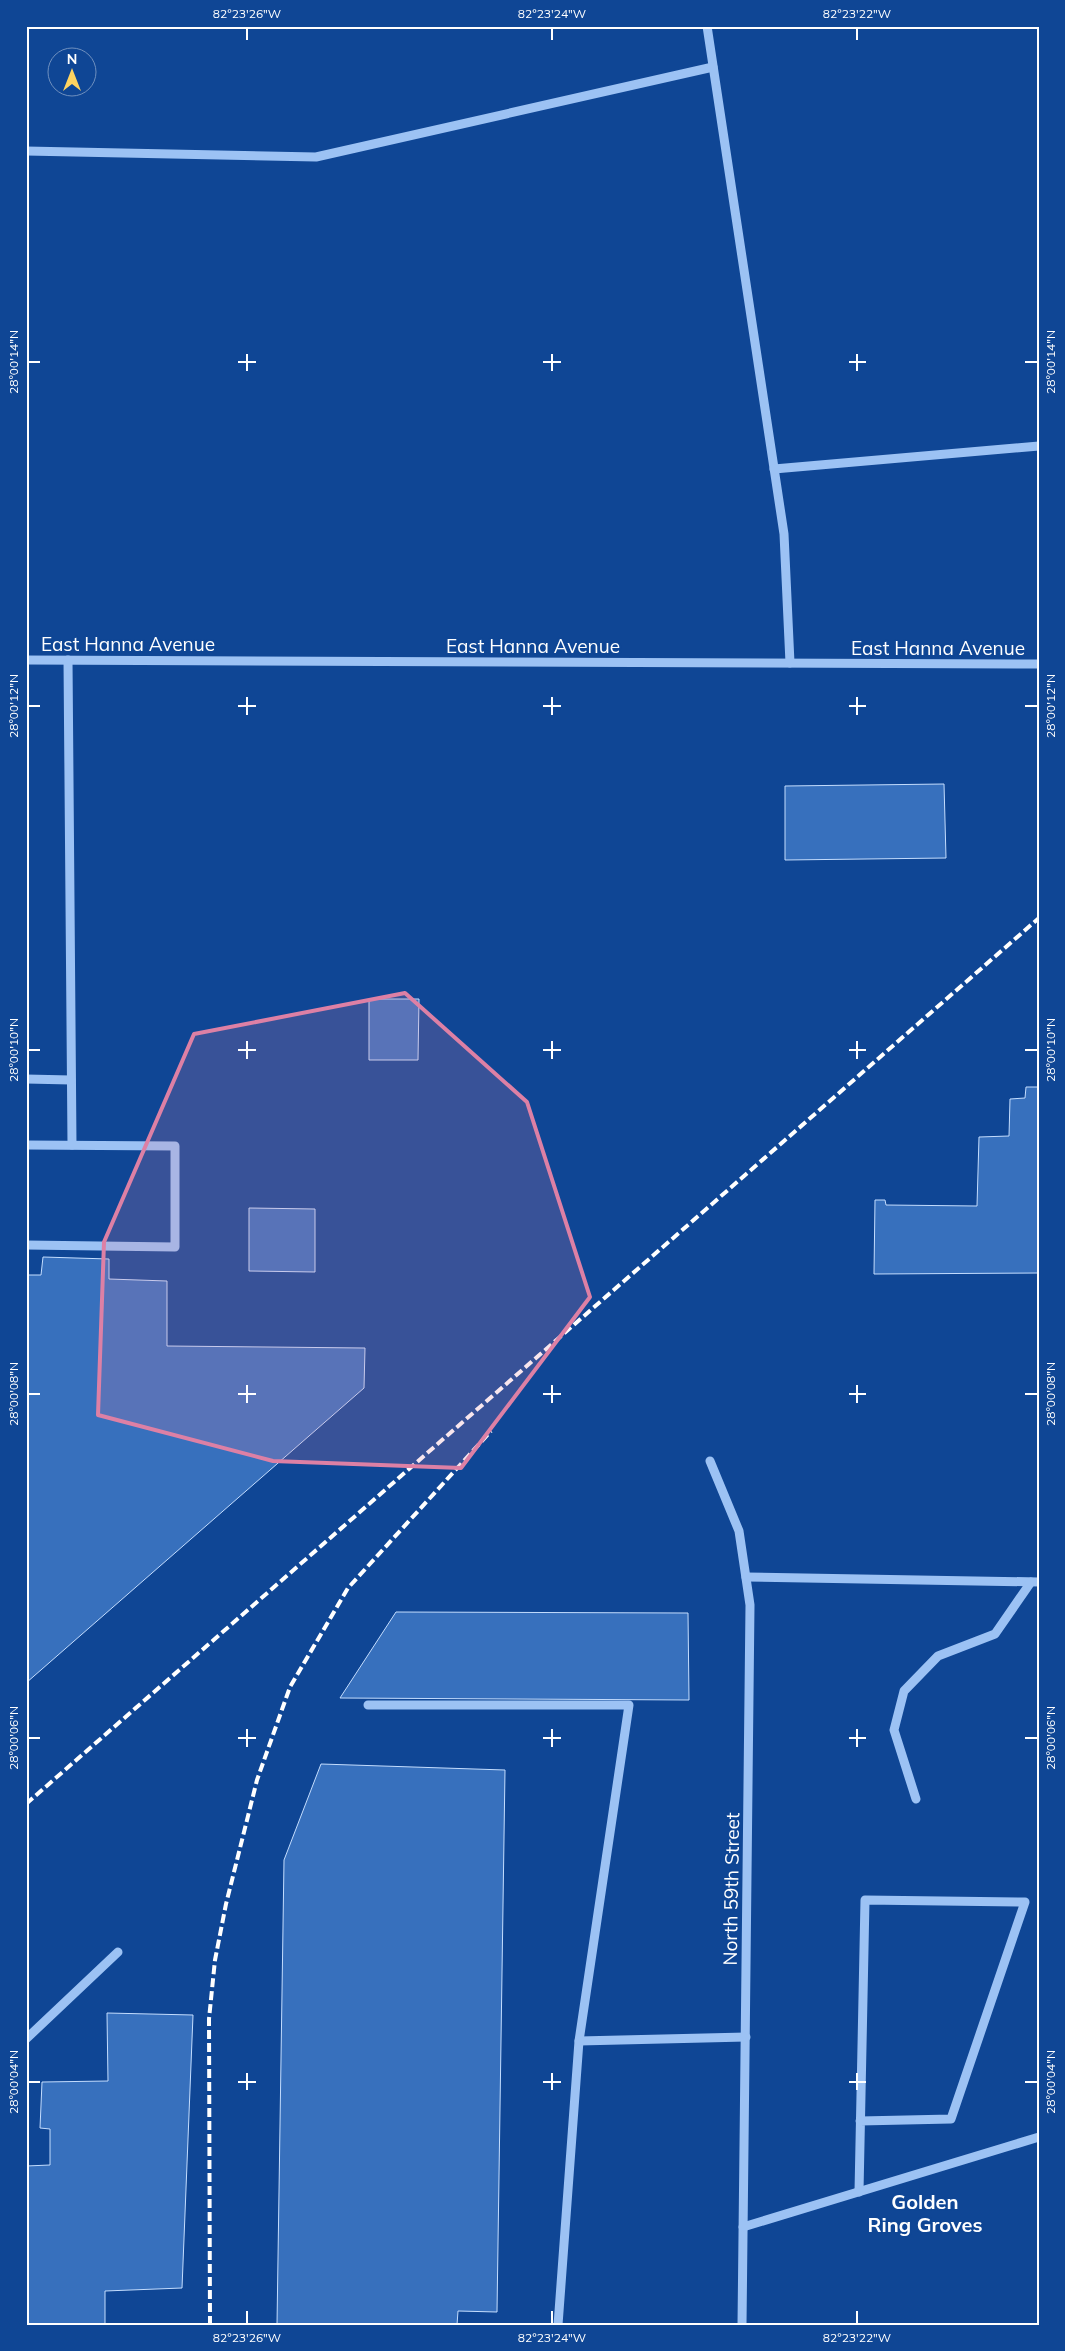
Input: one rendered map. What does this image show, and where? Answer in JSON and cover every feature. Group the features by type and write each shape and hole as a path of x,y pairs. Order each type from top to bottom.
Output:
{"street":[{"path":"707,26 784,534 790,663"},
{"path":"26,151 316,157 713,67"},
{"path":"774,469 1039,446"},
{"name":"East Hanna Avenue","path":"26,660 1039,664"},
{"path":"68,660 72,1145"},
{"path":"26,1079 71,1080"},
{"path":"26,1145 175,1146 175,1247 26,1245"},
{"name":"North 59th Street","path":"710,1461 739,1531 750,1605 742,2325"},
{"path":"746,1577 1035,1582"},
{"path":"916,1799 894,1730 904,1690 938,1656 995,1634 1035,1582"},
{"path":"368,1705 628,1705 579,2042 558,2325"},
{"path":"859,2192 860,2121 865,1900 1025,1902 951,2120 860,2121"},
{"path":"26,2039 118,1952"},
{"path":"579,2042 746,2037"},
{"path":"743,2226 1039,2137"}],"highlighted area":[{"path":"405,993 527,1102 590,1297 461,1468 273,1461 98,1415 104,1242 194,1034"}],"building":[{"path":"944,784 946,858 785,860 785,786"},
{"path":"369,999 419,999 418,1060 369,1060"},
{"path":"1026,1087 1039,1087 1039,1273 874,1274 875,1200 885,1200 886,1205 977,1206 979,1137 1009,1136 1010,1099 1025,1098"},
{"path":"249,1208 315,1209 315,1272 249,1271"},
{"path":"43,1257 109,1259 109,1279 167,1281 167,1346 365,1348 364,1388 26,1683 26,1275 41,1275"},
{"path":"396,1612 688,1613 689,1700 340,1698"},
{"path":"321,1764 505,1770 497,2312 458,2311 457,2325 277,2325 284,1860"},
{"path":"107,2013 193,2015 182,2288 105,2291 105,2325 26,2325 26,2166 50,2165 50,2129 40,2128 42,2082 108,2081"}],"railway":[{"path":"26,1804 1039,918"},
{"path":"210,2325 209,2019 215,1960 226,1904 257,1780 290,1687 348,1588 491,1431"}],"district":[{"name":"Golden Ring Groves","path":"925,2212"}]}
